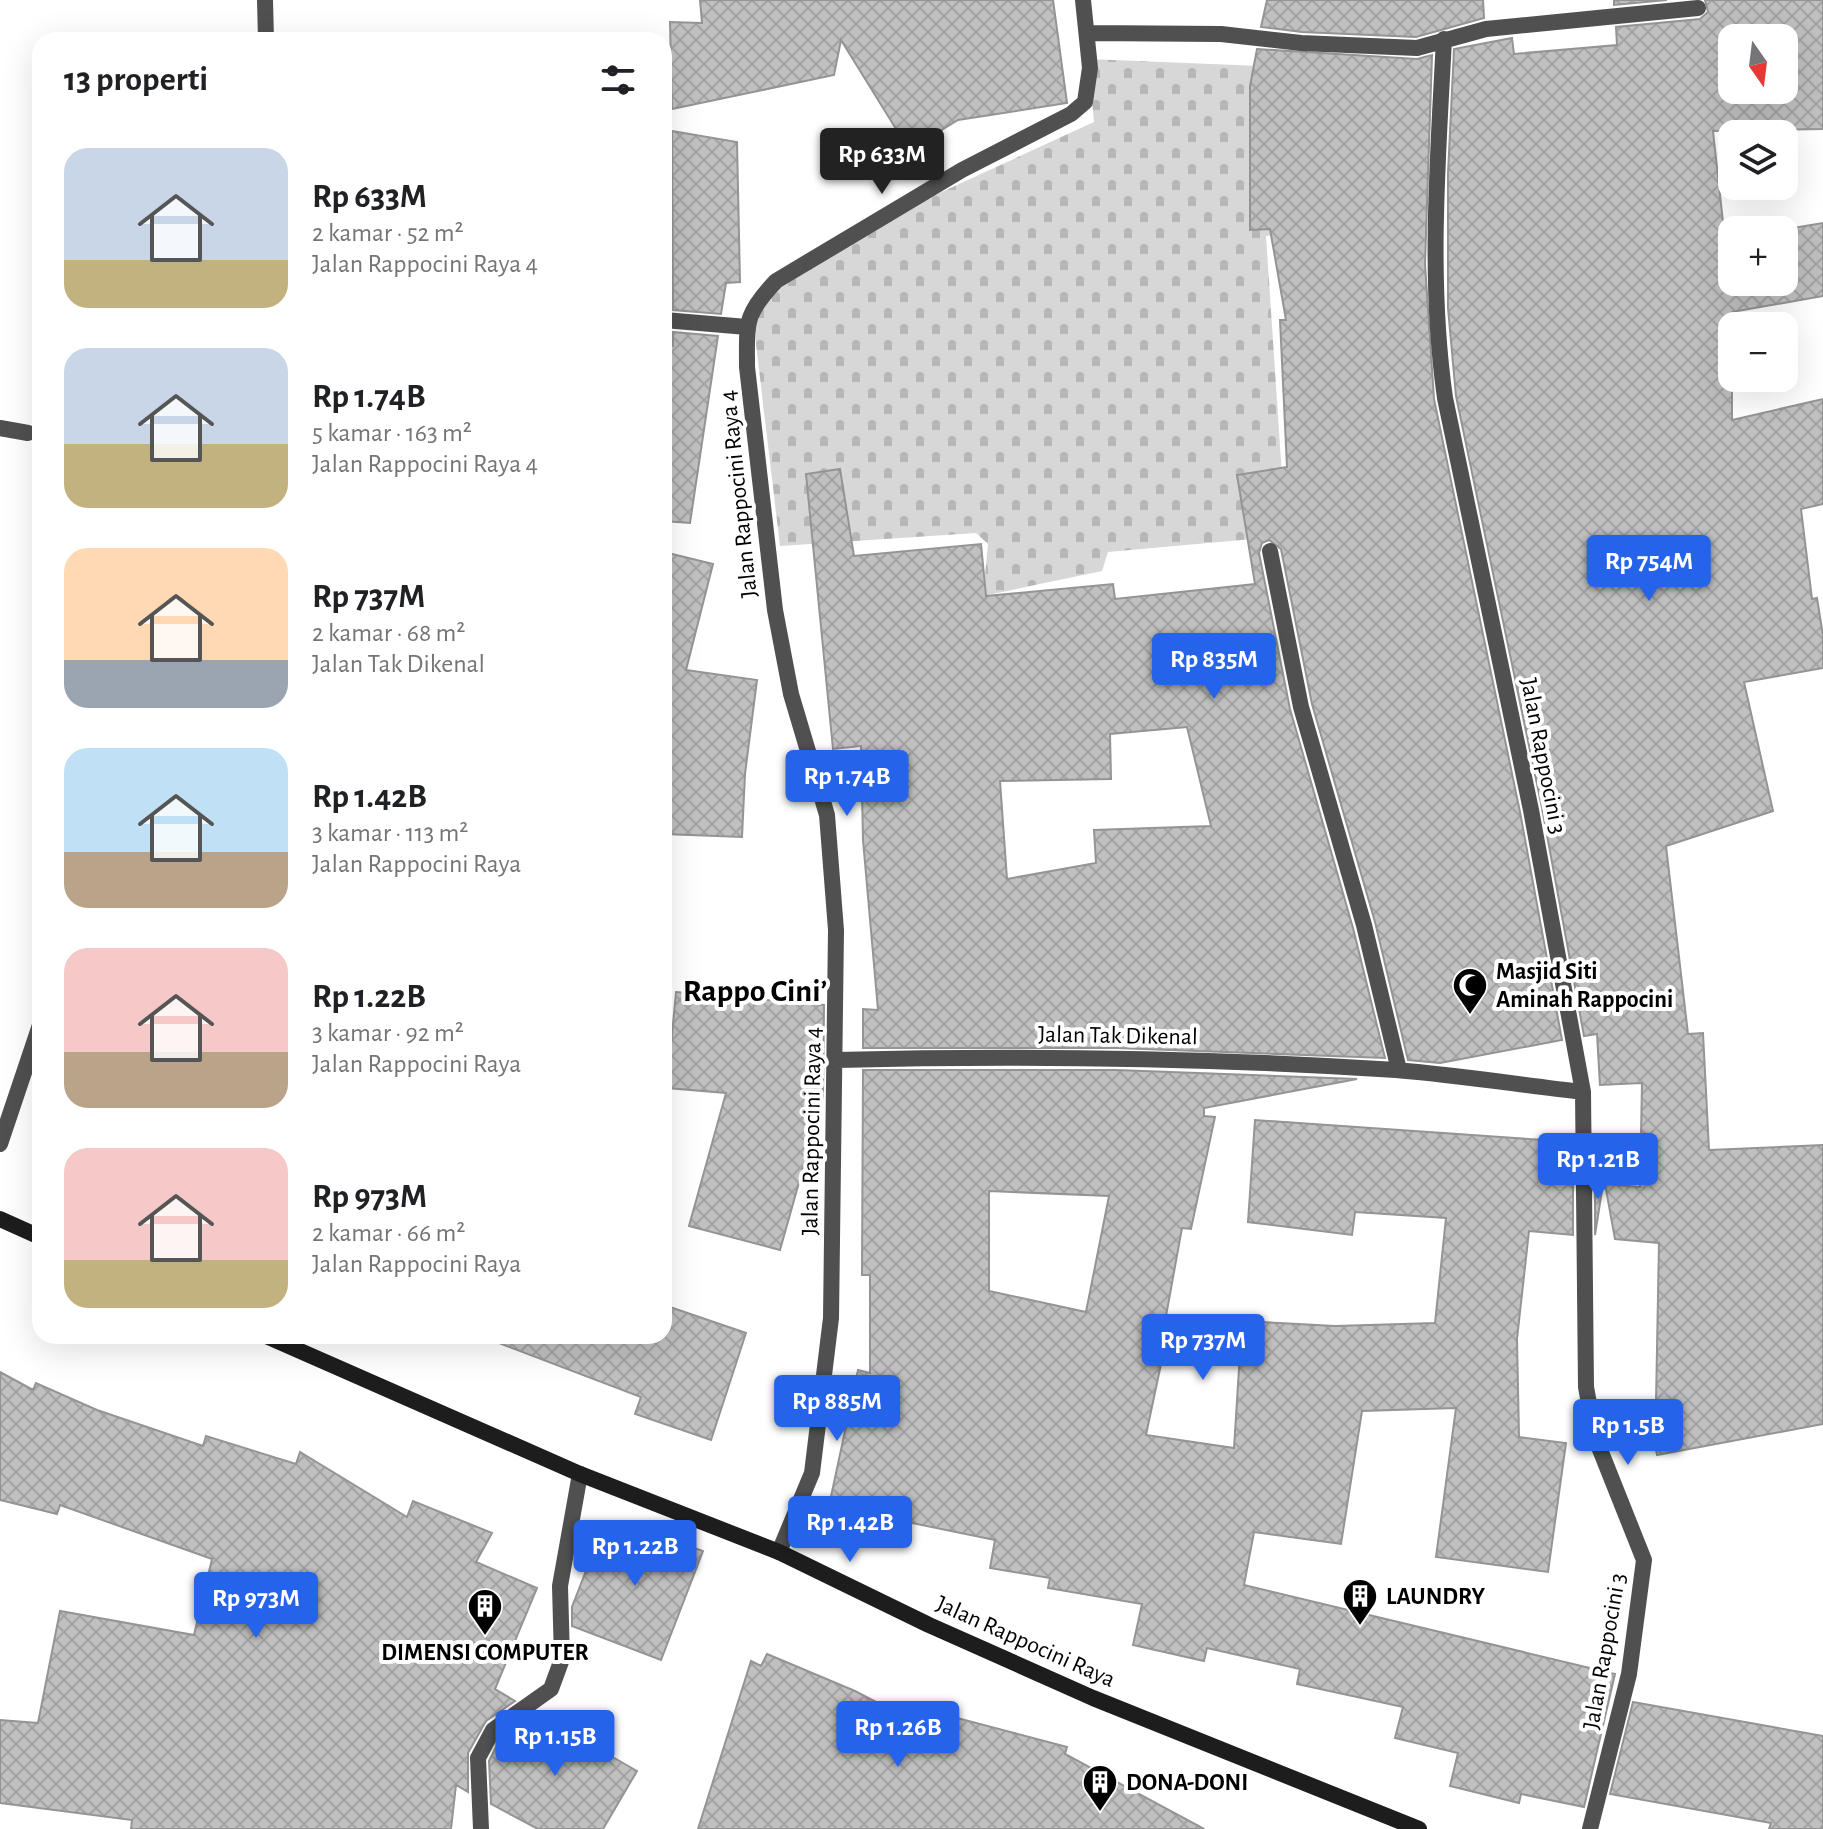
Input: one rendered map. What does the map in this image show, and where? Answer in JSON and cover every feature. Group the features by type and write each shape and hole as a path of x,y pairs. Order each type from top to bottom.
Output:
{"main road":[{"path":"0,1219 32,1233"},
{"name":"Jalan Rappocini Raya","path":"284,1344 580,1474 779,1552 929,1625 1093,1698 1419,1829"}],"street":[{"path":"265,0 266,32"},
{"path":"672,321 747,327 753,305 776,281 962,170 1071,114 1085,102 1090,78 1083,0"},
{"path":"1087,33 1221,34 1390,50 1417,48 1486,29 1698,8"},
{"name":"Jalan Rappocini 3","path":"1444,39 1435,256 1437,339 1445,398 1531,810 1583,1092 1586,1387 1595,1437 1644,1560 1629,1674 1590,1829"},
{"name":"Jalan Rappocini Raya 4","path":"747,327 747,367 775,610 791,694 827,815 832,854 836,1060 831,1318 812,1473 779,1552"},
{"path":"0,428 28,433"},
{"path":"1270,551 1301,707 1364,925 1399,1070"},
{"path":"0,1144 32,1049"},
{"name":"Jalan Tak Dikenal","path":"836,1060 1085,1058 1399,1070 1583,1092"},
{"path":"481,1829 478,1758 493,1730 551,1689 562,1659 560,1586 580,1474"}],"green space":[{"path":"1088,59 1286,67 1281,234 1266,236 1286,536 1108,552 1102,571 983,596 988,544 976,533 780,546 753,319 781,277 824,246 1094,122"}],"building":[{"path":"700,0 1053,0 1067,103 958,120 909,150 841,40 834,75 672,109 670,22 702,23"},
{"path":"1267,0 1483,0 1484,18 1416,37 1302,32 1261,27"},
{"path":"1614,0 1667,0 1614,5"},
{"path":"1705,0 1823,0 1823,129 1798,129 1798,120 1718,120 1718,131 1713,131 1718,200 1721,200 1722,216 1718,216 1718,296 1798,296 1798,227 1823,223 1823,296 1718,312 1718,392 1732,392 1732,420 1823,399 1823,504 1801,509 1812,599 1817,598 1823,636 1823,668 1744,682 1773,811 1666,846 1688,1034 1703,1033 1709,1150 1823,1145 1823,1424 1657,1455 1647,1403 1656,1402 1659,1243 1615,1239 1605,1184 1640,1187 1642,1083 1600,1085 1597,1034 1584,1036 1542,808 1456,396 1448,308 1448,174 1454,49 1512,38 1514,54 1617,45 1616,27 1700,19 1708,12"},
{"path":"1257,49 1417,59 1432,55 1425,264 1434,399 1520,812 1562,1040 1440,1063 1408,1060 1375,922 1312,704 1281,549 1269,540 1262,543 1259,553 1290,709 1353,928 1385,1058 1116,1048 863,1048 863,1009 878,1010 863,840 861,746 833,749 806,474 840,469 854,556 981,544 986,596 1113,584 1115,599 1255,584 1237,475 1287,467 1280,320 1286,320 1270,229 1250,230 1250,86","holes":["1187,727 1211,826 1094,830 1096,863 1007,879 1000,781 1111,779 1110,734"]},
{"path":"672,131 737,142 740,282 726,283 721,314 673,310"},
{"path":"673,332 718,336 690,523 672,522"},
{"path":"672,554 713,564 686,670 757,680 745,774 742,837 672,834"},
{"path":"676,992 824,1005 823,1097 780,1250 689,1226 726,1093 672,1088"},
{"path":"863,1070 1116,1070 1357,1079 1204,1108 1204,1116 1215,1117 1191,1229 1182,1228 1166,1316 1171,1317 1146,1435 1234,1448 1242,1321 1335,1326 1435,1323 1446,1218 1355,1212 1352,1235 1248,1222 1255,1120 1543,1140 1540,1178 1573,1181 1573,1235 1529,1231 1517,1339 1519,1437 1566,1443 1548,1572 1436,1557 1456,1408 1362,1411 1341,1544 1254,1532 1244,1585 1615,1674 1584,1807 1521,1794 1519,1803 1450,1786 1458,1753 1395,1738 1403,1707 1297,1684 1300,1669 1207,1648 1204,1661 1133,1645 1142,1604 1048,1588 1050,1578 990,1568 995,1540 829,1506 858,1370 870,1373 870,1275 862,1275","holes":["989,1191 1109,1196 1086,1312 989,1291"]},
{"path":"1595,1183 1603,1184 1595,1235"},
{"path":"672,1308 746,1333 711,1440 635,1414 641,1397 502,1344 672,1344"},
{"path":"0,1372 33,1390 36,1383 97,1410 203,1446 206,1436 296,1464 300,1452 407,1517 413,1501 492,1533 476,1562 537,1588 495,1689 515,1701 486,1721 468,1753 468,1792 456,1785 451,1829 131,1829 132,1820 0,1803 0,1720 38,1723 60,1611 194,1635 212,1559 60,1505 57,1514 0,1500"},
{"path":"605,1522 623,1522 703,1551 661,1660 572,1626 572,1607"},
{"path":"767,1654 855,1691 937,1734 942,1714 1067,1747 1065,1754 1204,1829 698,1829 751,1661 761,1666"},
{"path":"1633,1702 1823,1736 1823,1829 1769,1829 1771,1823 1610,1794"},
{"path":"536,1713 637,1771 603,1829 538,1829 491,1804 489,1761 501,1737"}],"place":[{"name":"Masjid Siti Aminah Rappocini","path":"1470,1016"},
{"name":"LAUNDRY","path":"1360,1627"},
{"name":"DIMENSI COMPUTER","path":"485,1637"},
{"name":"DONA-DONI","path":"1100,1813"}],"district":[{"name":"Rappo Ciniʼ","path":"755,990"}]}
